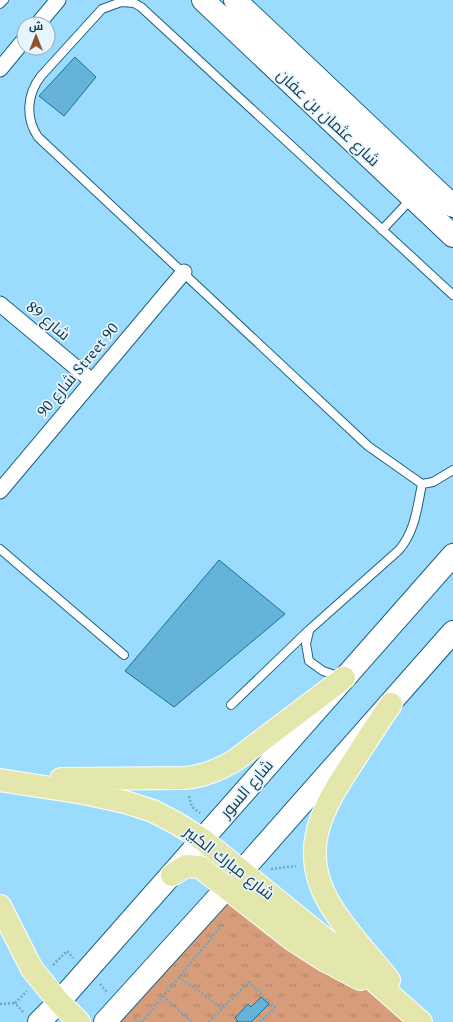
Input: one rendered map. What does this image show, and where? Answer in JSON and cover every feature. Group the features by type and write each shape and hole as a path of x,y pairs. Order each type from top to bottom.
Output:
{"main road":[{"name":"شارع عثمان بن عفان","path":"203,0 453,236"},
{"name":"شارع عثمان بن عفان","path":"235,0 453,206"},
{"name":"شارع السور","path":"39,1022 59,1002 172,875 453,555"},
{"path":"105,1022 227,888 453,632"},
{"path":"1,780 185,778 205,775 228,765 344,678"},
{"path":"391,704 337,786 323,812 315,844 316,865 323,890 336,913 422,1022"},
{"name":"شارع مبارك الكبير","path":"1,780 83,793 140,806 210,832 248,864 346,956 422,1022"},
{"path":"172,875 182,867 196,866 204,869 308,950 341,970 389,994"},
{"path":"0,906 32,969 59,1002 78,1022"}],"street":[{"path":"45,16 58,0"},
{"path":"0,69 16,50"},
{"name":"شارع 90 Street 90","path":"0,490 184,272"},
{"name":"شارع 89","path":"0,304 92,381"}],"lane":[{"path":"0,4 4,0"},
{"path":"453,295 146,10 134,3 116,3 98,12 38,81 29,104 30,122 38,137 184,272 368,446 422,484 433,482 453,470"},
{"path":"382,230 412,197"},
{"path":"231,705 309,630 405,542 413,528 422,484"},
{"path":"0,549 124,655"},
{"path":"309,630 306,644 309,660 323,670 344,678"}],"path":[{"path":"185,778 192,807 210,832"},
{"path":"248,864 269,869 316,865"},
{"path":"142,1022 223,924"},
{"path":"179,977 222,1008"},
{"path":"209,1022 249,982 275,1007 260,1022"},
{"path":"163,996 192,1022"},
{"path":"0,1004 15,1003"}],"green space":[{"path":"248,876 406,1022 119,1022"}],"building":[{"path":"75,57 96,77 64,116 39,96"},
{"path":"219,560 285,614 174,707 125,671"},
{"path":"261,997 269,1004 251,1022 236,1022 238,1021 235,1018 248,1004 251,1007"}]}
